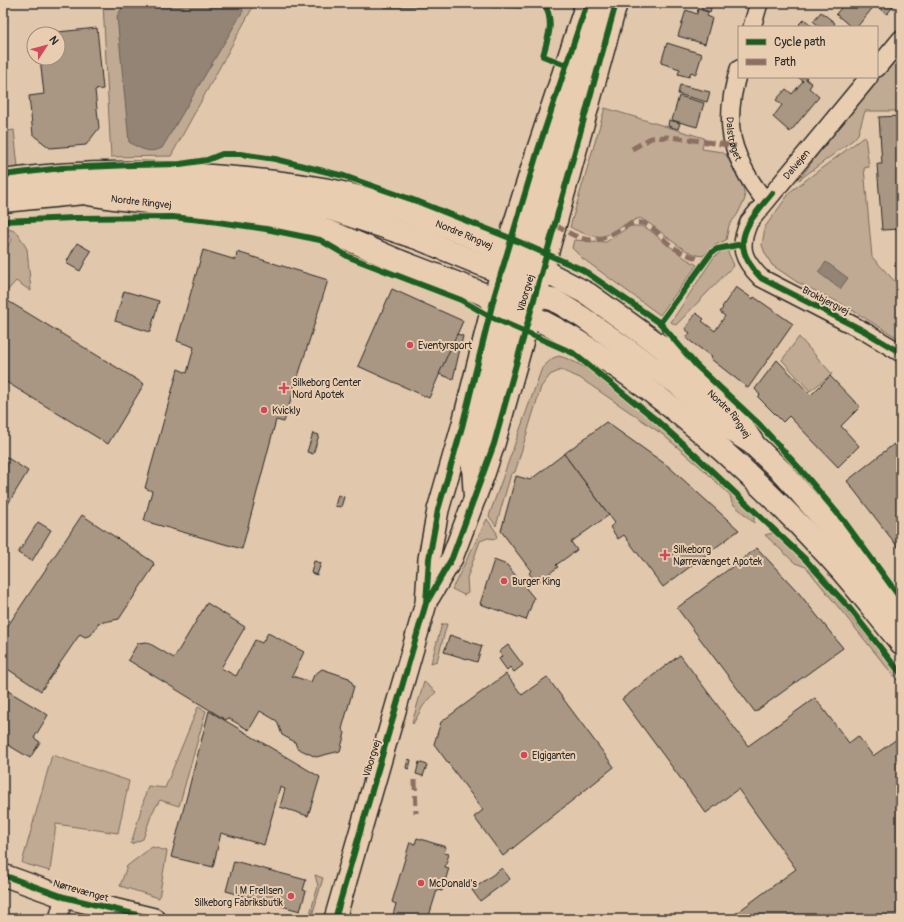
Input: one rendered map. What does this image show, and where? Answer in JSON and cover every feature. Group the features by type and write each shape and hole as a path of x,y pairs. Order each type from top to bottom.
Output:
{"main road":[{"name":"Viborgvej","path":"518,284 538,150 587,3"},
{"path":"475,497 472,451 518,284 601,3"},
{"name":"Viborgvej","path":"518,284 616,3"},
{"name":"Nordre Ringvej","path":"3,181 31,177 122,171 252,178 334,191 394,209 472,236 573,338 630,376 693,425 756,482 824,551 901,643"},
{"path":"3,201 84,193 118,184 247,194 331,209 420,239 518,284"},
{"name":"Nordre Ringvej","path":"518,284 588,294 663,348 733,413 755,446 784,474 849,548 901,616"}],"street":[{"path":"752,26 759,3"},
{"path":"878,67 901,39"},
{"name":"Dalstrøget","path":"738,72 732,90 731,130 740,161 748,178 766,201"},
{"name":"Dalvejen","path":"746,260 743,249 744,233 749,222 868,78"},
{"name":"Brokbjergvej","path":"746,260 761,278 864,331 901,353"},
{"name":"Viborgvej","path":"335,919 426,603 429,559 438,510 462,427 518,284"},
{"name":"Viborgvej","path":"426,603 452,558 475,497"},
{"name":"Nørrevænget","path":"3,875 64,897 154,919"},
{"path":"58,919 64,897"}],"shaded area":[{"path":"103,3 255,3 171,156 111,157"},
{"path":"198,3 240,3 243,11 162,148 153,151 141,149 129,142 117,16 122,8"},
{"path":"901,51 901,111 865,111 858,134 854,139 799,180 830,137"},
{"path":"605,108 704,138 702,149 722,152 727,156 743,187 745,199 737,215 729,225 726,240 715,245 703,256 687,251 648,222 640,218 604,236 582,233 570,227"},
{"path":"14,130 18,167 3,170 3,132"},
{"path":"865,136 869,167 864,168 872,257 901,288 901,340 842,304 797,282 772,265 762,245 765,227 791,191"},
{"path":"630,226 640,226 648,229 685,258 697,265 660,315 582,258 572,248 574,240 606,242"},
{"path":"3,227 17,232 27,249 31,291 16,281 7,291 3,289 3,254 12,239 7,235 3,235"},
{"path":"727,250 734,265 676,325 671,322 714,257 722,251"},
{"path":"826,262 848,278 840,289 818,272"},
{"path":"799,337 832,374 810,391 782,360"},
{"path":"559,356 579,364 598,376 649,417 725,486 754,515 754,523 732,503 730,495 662,434 580,378 561,370 550,375 541,387 515,472 511,474 496,526 489,516 542,368 553,358"},
{"path":"487,519 497,533 496,539 488,538 480,541 467,578 468,593 464,595 452,589"},
{"path":"773,533 795,552 834,596 901,679 901,685 806,567 795,563 765,535"},
{"path":"442,624 447,624 437,661 431,663"},
{"path":"424,682 436,692 423,706 413,724 412,723"},
{"path":"198,707 206,711 179,806 160,800 152,813 143,839 131,844 148,786 165,788"},
{"path":"52,755 129,781 118,833 56,824 50,871 22,863"},
{"path":"152,847 167,851 159,898 120,886 127,866"},
{"path":"315,875 323,878 312,916 310,914 318,886"}],"building":[{"path":"384,3 449,3 449,7 384,7"},
{"path":"491,3 528,3 528,8 491,7"},
{"path":"703,3 712,4 710,12 701,9"},
{"path":"845,3 896,3 887,14 875,5 858,26 850,26 836,14"},
{"path":"698,9 708,12 707,16 712,18 705,44 678,36 686,10 697,14"},
{"path":"821,12 835,23 833,26 819,26 813,21"},
{"path":"804,19 811,25 801,26 799,24"},
{"path":"97,28 103,89 95,90 99,128 86,145 50,148 33,135 29,96 44,94 41,66 66,66 66,31"},
{"path":"667,43 702,54 696,74 691,72 689,77 678,74 680,69 661,63"},
{"path":"799,78 806,78 812,84 809,88 819,97 790,132 773,117 782,105 776,100 786,89 792,94 803,81"},
{"path":"680,85 710,92 707,102 678,94"},
{"path":"679,96 704,103 697,127 672,120"},
{"path":"901,116 901,229 882,230 877,164 882,164 879,117"},
{"path":"669,120 680,123 678,129 668,126"},
{"path":"77,243 91,251 80,271 66,263"},
{"path":"203,250 236,260 237,252 328,280 284,422 276,420 242,549 144,521 152,491 145,488 178,369 187,373 194,347 177,341"},
{"path":"901,258 901,272 894,265"},
{"path":"736,287 753,299 754,297 793,324 748,388 711,359 712,357 686,338 690,333 685,329 696,313 704,319 702,321 715,331 725,316 720,312 723,308 722,307"},
{"name":"Eventyrsport","path":"392,289 463,321 429,398 358,366"},
{"path":"124,291 159,301 150,332 115,321"},
{"path":"3,298 144,384 108,444 3,380"},
{"path":"457,334 463,336 453,379 439,374"},
{"path":"777,360 811,395 830,376 860,407 841,426 859,446 838,467 789,416 783,422 758,397 760,395 755,389"},
{"path":"606,422 668,466 739,530 663,587 624,535 618,539 610,527 615,523 564,454"},
{"path":"313,433 319,435 313,454 307,452"},
{"path":"894,444 901,453 901,551 847,481"},
{"path":"564,454 609,515 571,542 577,550 556,565 558,567 536,583 529,573 531,571 501,531 516,476 530,480"},
{"path":"3,455 28,471 3,512"},
{"path":"338,495 344,497 341,507 335,506"},
{"path":"82,515 153,562 154,566 119,619 99,623 91,635 85,637 80,634 41,691 3,666 3,633"},
{"path":"38,522 51,530 32,561 18,553"},
{"path":"757,548 798,592 843,648 755,712 677,608"},
{"name":"Burger King","path":"494,560 507,565 534,598 526,620 480,604"},
{"path":"314,561 321,563 317,575 311,573"},
{"path":"207,603 245,627 221,668 236,676 255,640 262,643 268,633 304,652 292,676 311,682 314,675 322,669 349,678 354,686 342,729 345,733 340,751 316,757 297,748 295,742 282,735 277,721 260,711 249,730 228,718 226,720 128,660 138,643 147,642 174,658"},
{"path":"450,635 482,646 477,662 444,652"},
{"path":"508,645 523,665 514,672 510,667 507,670 499,659 502,656 499,652"},
{"path":"680,655 748,746 815,698 849,743 858,736 873,756 901,736 901,919 739,919 735,914 796,869 738,789 706,813 622,699"},
{"name":"Elgiganten","path":"506,674 522,695 547,677 614,767 503,856 474,817 483,810 434,744 441,722"},
{"path":"3,688 48,715 34,738 40,742 30,758 3,742"},
{"path":"209,711 320,777 308,816 280,807 285,789 280,787 264,845 221,833 213,867 171,857"},
{"path":"408,759 411,760 409,769 406,768"},
{"path":"419,762 427,765 423,776 416,774"},
{"name":"McDonald's","path":"417,838 446,847 444,853 449,854 445,867 449,868 442,891 437,890 429,916 427,915 425,919 392,919 396,904 392,902 410,842 415,844"},
{"path":"234,861 306,880 303,890 306,891 300,911 226,891"},
{"path":"502,868 510,879 480,901 472,890"}],"marked path":[{"path":"632,149 651,138 671,137 736,146"},
{"path":"555,225 578,237 594,240 606,237 631,224 642,223 651,227 669,244 677,249 704,261"},
{"path":"415,780 416,813"}],"cycle path":[{"path":"544,3 549,17 550,30 543,56 566,65"},
{"path":"335,919 426,603 429,559 438,510 462,427 494,297 538,150 587,3"},
{"path":"428,600 452,558 494,444 616,3"},
{"path":"3,175 61,168 180,164 207,160 222,154 240,154 275,159 344,176 419,202 510,238 583,270 660,323 696,365 759,424 801,470 844,521 901,599"},
{"path":"772,193 755,214 744,234 743,244 745,254 751,266 761,278 864,331 901,353"},
{"path":"3,221 74,218 172,217 266,229 320,240 349,257 461,300 489,316 573,353 654,418 805,559 851,610 901,674"},
{"path":"660,323 712,252 717,249 743,244"},
{"path":"3,875 64,897 154,919"}],"place":[{"name":"Eventyrsport","path":"410,345"},
{"name":"Silkeborg Center Nord Apotek","path":"284,388"},
{"name":"Kvickly","path":"264,410"},
{"name":"Silkeborg Nørrevænget Apotek","path":"665,555"},
{"name":"Burger King","path":"504,581"},
{"name":"Elgiganten","path":"524,755"},
{"name":"McDonald's","path":"421,883"},
{"name":"I M Frellsen Silkeborg Fabriksbutik","path":"291,896"}]}
